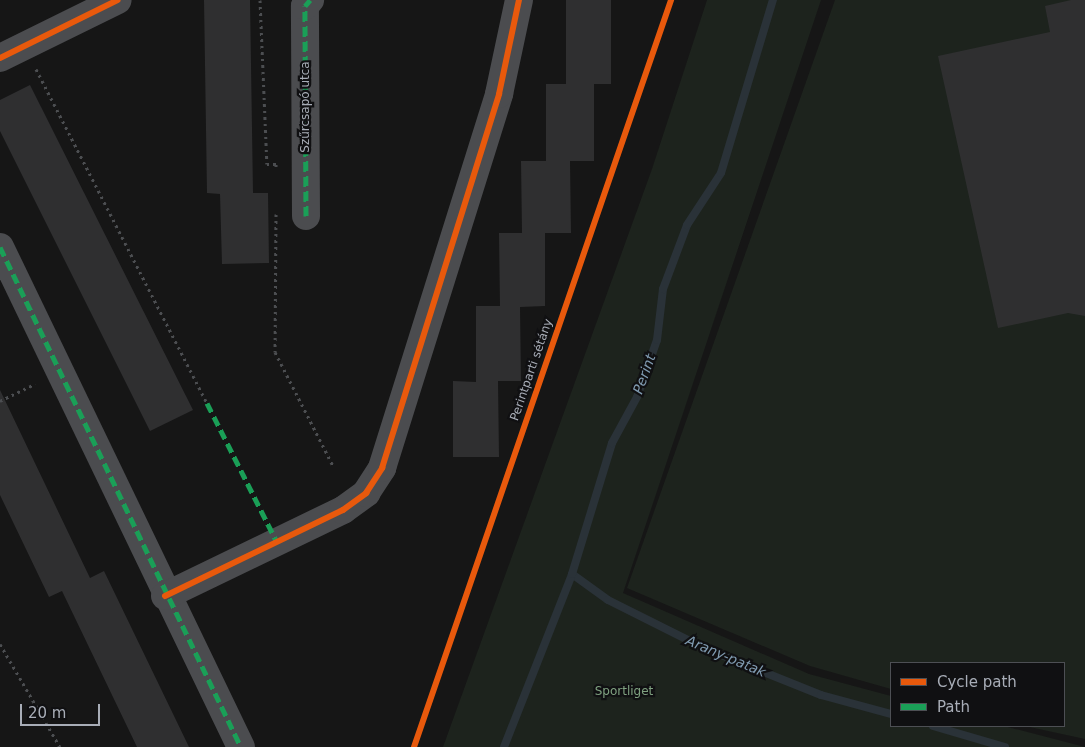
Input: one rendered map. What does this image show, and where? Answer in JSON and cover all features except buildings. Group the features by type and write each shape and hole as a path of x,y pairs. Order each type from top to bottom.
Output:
{"street":[{"path":"0,58 118,0"},
{"name":"Szűrcsapó utca","path":"306,216 305,6 310,0"},
{"path":"165,596 344,510 366,492 382,468 499,94 519,0"},
{"path":"0,247 165,596 241,747"}],"path":[{"path":"260,0 267,164 276,164 276,174"},
{"path":"24,46 207,403"},
{"path":"276,204 275,352 333,466"},
{"path":"0,401 59,372"},
{"path":"0,644 60,747"}],"green space":[{"name":"Sportliget","path":"707,0 821,0 623,593 809,674 890,696 890,727 1008,727 1085,747 443,747 652,169"},
{"path":"835,0 1085,0 1085,739 1030,727 1065,727 1065,662 890,662 890,689 810,666 627,588"}],"waterway":[{"name":"Perint","path":"504,747 572,574 612,443 637,397 657,340 663,289 687,225 721,173 773,0"},
{"name":"Arany-patak","path":"572,574 608,600 704,648 821,695 890,714"},
{"name":"Arany-patak","path":"936,727 1005,747"}],"marked path":[{"path":"306,216 305,6 310,0"},
{"path":"0,247 241,747"},
{"path":"207,403 277,542"}],"cycle path":[{"path":"0,58 118,0"},
{"path":"165,596 343,510 366,493 382,468 499,94 519,0"},
{"name":"Perintparti sétány","path":"414,747 671,0"}]}
